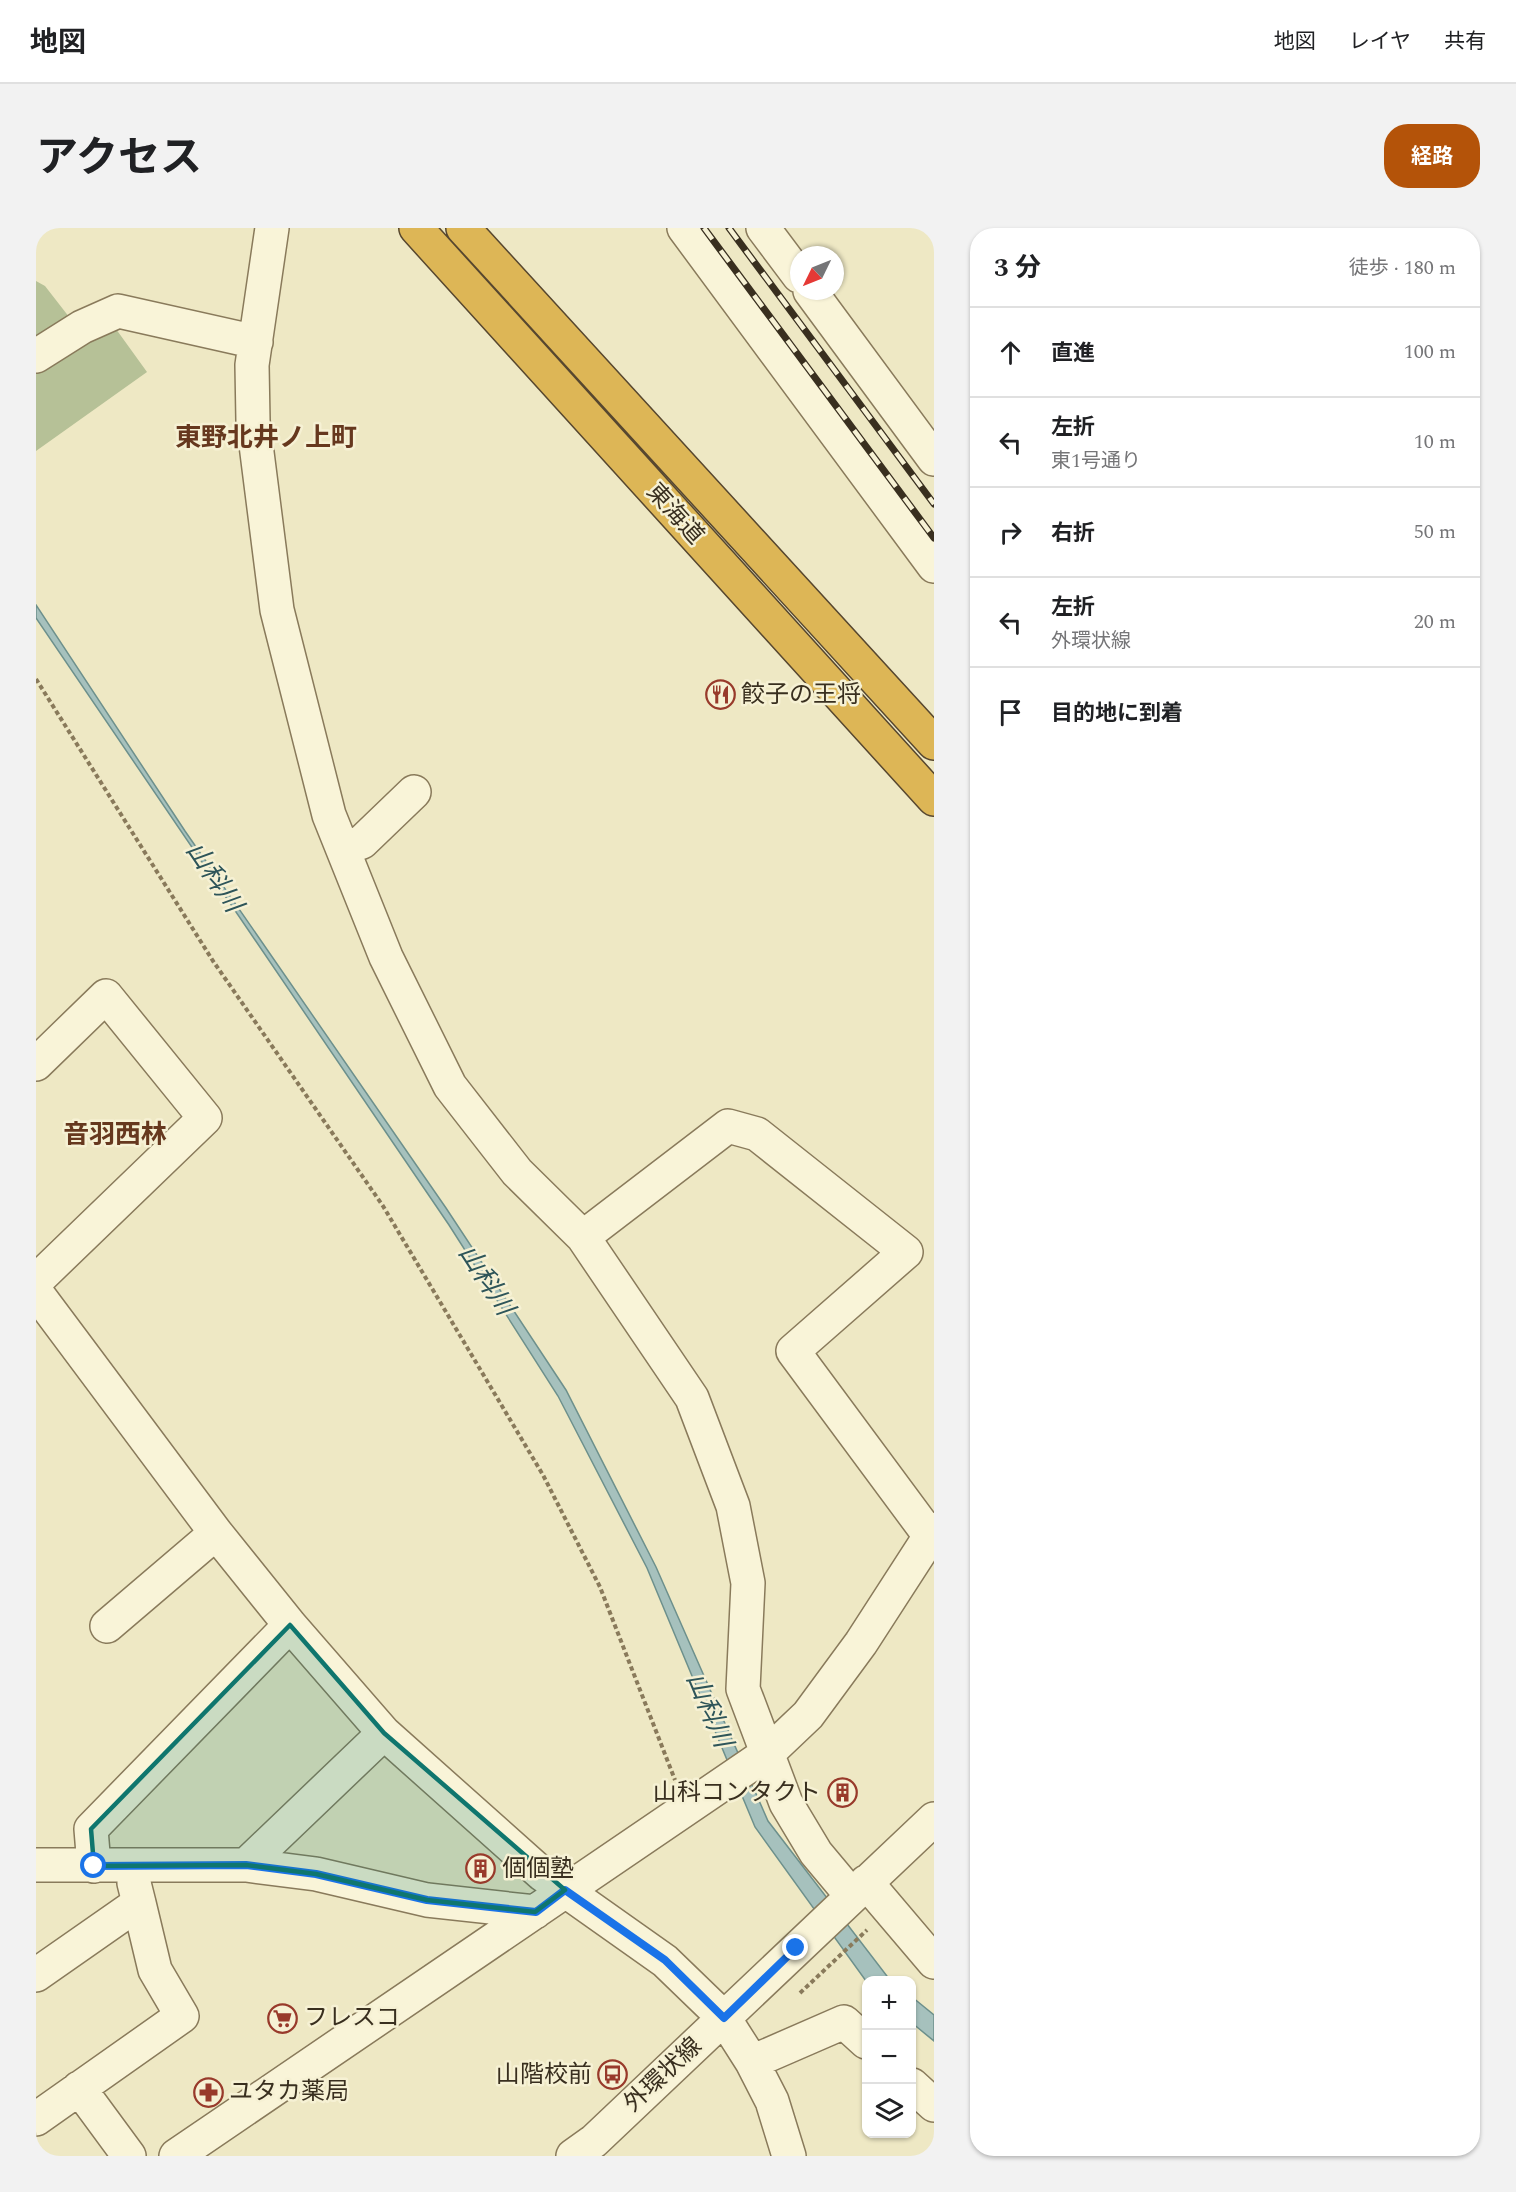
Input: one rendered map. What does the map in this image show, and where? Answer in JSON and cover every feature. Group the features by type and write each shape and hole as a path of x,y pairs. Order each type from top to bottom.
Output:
{"highway":[{"name":"東海道","path":"416,228 934,799"},
{"name":"東海道","path":"463,228 934,743"}],"street":[{"path":"272,228 252,365 253,421 277,609 329,815 386,957 450,1086 517,1172 583,1237 692,1398 733,1506 748,1583 743,1689 763,1756 786,1803 816,1853 854,1894 934,1962"},
{"path":"684,228 934,566"},
{"path":"764,228 790,264"},
{"path":"817,300 934,459"},
{"path":"36,356 82,327 118,311 256,342"},
{"path":"343,849 362,842 414,792"},
{"path":"36,1064 106,996 205,1118 36,1281"},
{"path":"176,2156 763,1756 808,1715 861,1643 932,1533 793,1351 906,1252 757,1134 728,1126 583,1237"},
{"path":"36,1292 216,1533 290,1625 384,1733 542,1874 665,1960 724,2018 752,2062 772,2101 789,2156"},
{"path":"107,1626 216,1533"},
{"path":"94,1866 91,1829 290,1625"},
{"path":"246,1865 384,1733"},
{"name":"外環状線","path":"573,2156 594,2140 934,1819"},
{"path":"36,1865 246,1865 316,1874 427,1900 536,1912"},
{"path":"36,2120 182,2016 155,1970 130,1866"},
{"path":"36,1975 139,1902"},
{"path":"752,2062 844,2022 862,2038"},
{"path":"79,2088 129,2156"},
{"path":"916,2089 934,2105"}],"path":[{"path":"36,679 213,961 383,1206 543,1475 600,1587 693,1804"},
{"path":"799,1994 869,1929"}],"highlighted area":[{"path":"290,1625 384,1733 565,1890 535,1912 427,1900 316,1874 246,1865 94,1866 91,1829"}],"green space":[{"path":"36,281 45,286 73,322 103,311 147,372 36,451"}],"water":[{"name":"山科川","path":"36,605 185,831 446,1208 566,1390 656,1567 768,1821 887,1976 862,1976 755,1827 647,1568 558,1396 449,1225 36,618"},
{"path":"916,2000 934,2015 934,2041 916,2026"}],"railway":[{"path":"704,228 934,538"},
{"path":"729,228 934,504"}],"place":[{"name":"餃子の王将","path":"720,695"},
{"name":"山科コンタクト","path":"842,1793"},
{"name":"個個塾","path":"481,1869"},
{"name":"フレスコ","path":"283,2018"},
{"name":"山階校前","path":"613,2075"},
{"name":"ユタカ薬局","path":"208,2092"}],"district":[{"name":"東野北井ノ上町","path":"266,438"},
{"name":"音羽西林","path":"115,1135"}],"route":[{"path":"94,1866 246,1865 316,1874 427,1900 536,1912 565,1890 665,1960 724,2018 796,1948"}]}
